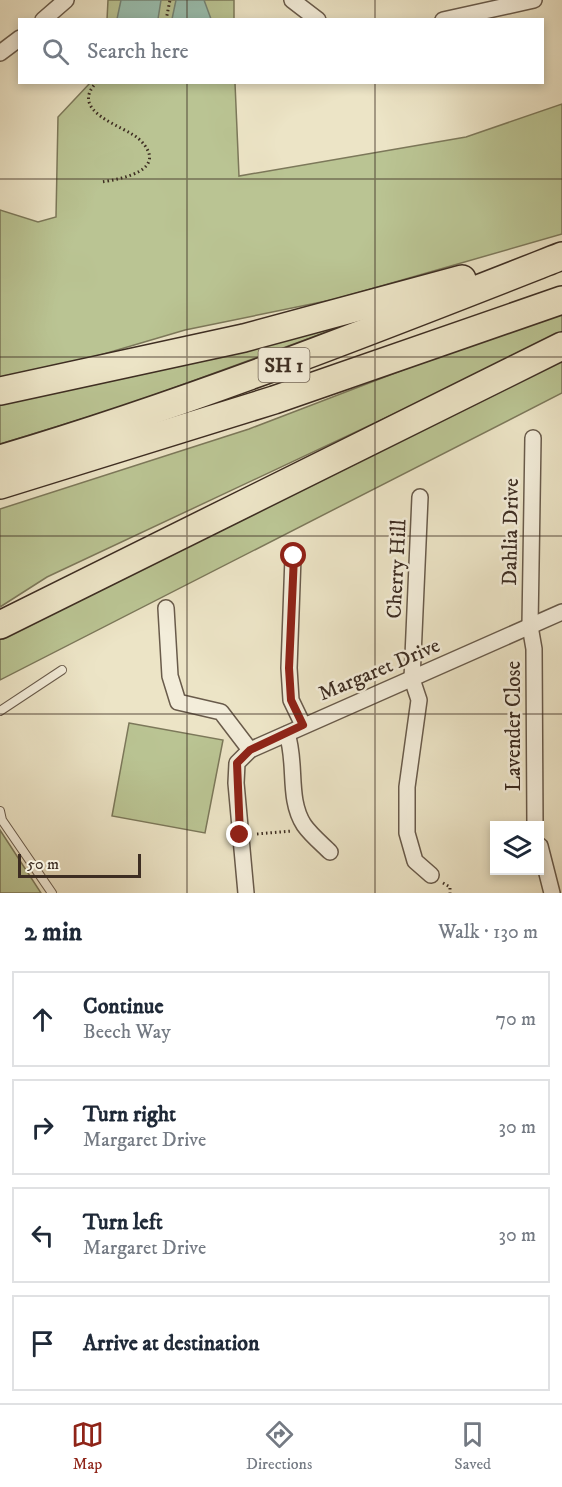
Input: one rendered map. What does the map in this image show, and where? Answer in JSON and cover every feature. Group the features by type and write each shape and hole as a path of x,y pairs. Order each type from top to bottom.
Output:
{"highway":[{"path":"0,391 244,338 562,254"},
{"name":"SH 1","path":"0,459 89,433 271,370 562,254"},
{"name":"SH 1","path":"0,486 274,400 562,300"},
{"path":"0,626 562,346"}],"street":[{"path":"45,18 66,0"},
{"path":"292,0 315,18"},
{"path":"452,18 534,0"},
{"path":"0,53 18,40"},
{"name":"Dahlia Drive","path":"530,626 532,438"},
{"name":"Cherry Hill","path":"420,497 412,679 419,700 407,787 407,833 415,861 431,875"},
{"path":"294,556 289,668 291,700 303,725"},
{"path":"166,608 170,676 178,702 221,712 250,750 237,763 240,835 246,893"},
{"name":"Margaret Drive","path":"250,750 562,612"},
{"name":"Lavender Close","path":"530,626 534,650 535,821"},
{"path":"287,734 292,750 296,807 302,819 330,852"},
{"path":"544,862 552,893"}],"lane":[{"path":"0,711 62,670"},
{"path":"0,811 2,820 52,893"}],"path":[{"path":"166,18 170,0"},
{"path":"96,84 90,94 90,101 96,113 138,138 147,150 148,160 142,171 129,178 100,182"},
{"path":"240,835 291,832 302,819"}],"shaded area":[{"path":"108,0 234,0 234,18 107,18"},
{"path":"121,0 161,0 158,18 117,18"},
{"path":"176,0 204,0 211,18 172,18"},
{"path":"89,84 235,84 239,176 466,137 562,104 562,234 336,299 185,330 80,361 0,377 0,210 38,222 56,217 58,117"},
{"path":"562,309 562,335 47,577 0,607 0,509 249,429"},
{"path":"340,320 343,326 127,405 0,444 0,405 266,342"},
{"path":"562,353 562,393 0,680 0,634"},
{"path":"129,723 223,740 205,833 112,816"},
{"path":"0,830 41,893 0,893"}],"route":[{"path":"240,835 236,783 237,763 250,750 303,725 291,700 289,668 294,556"}]}
